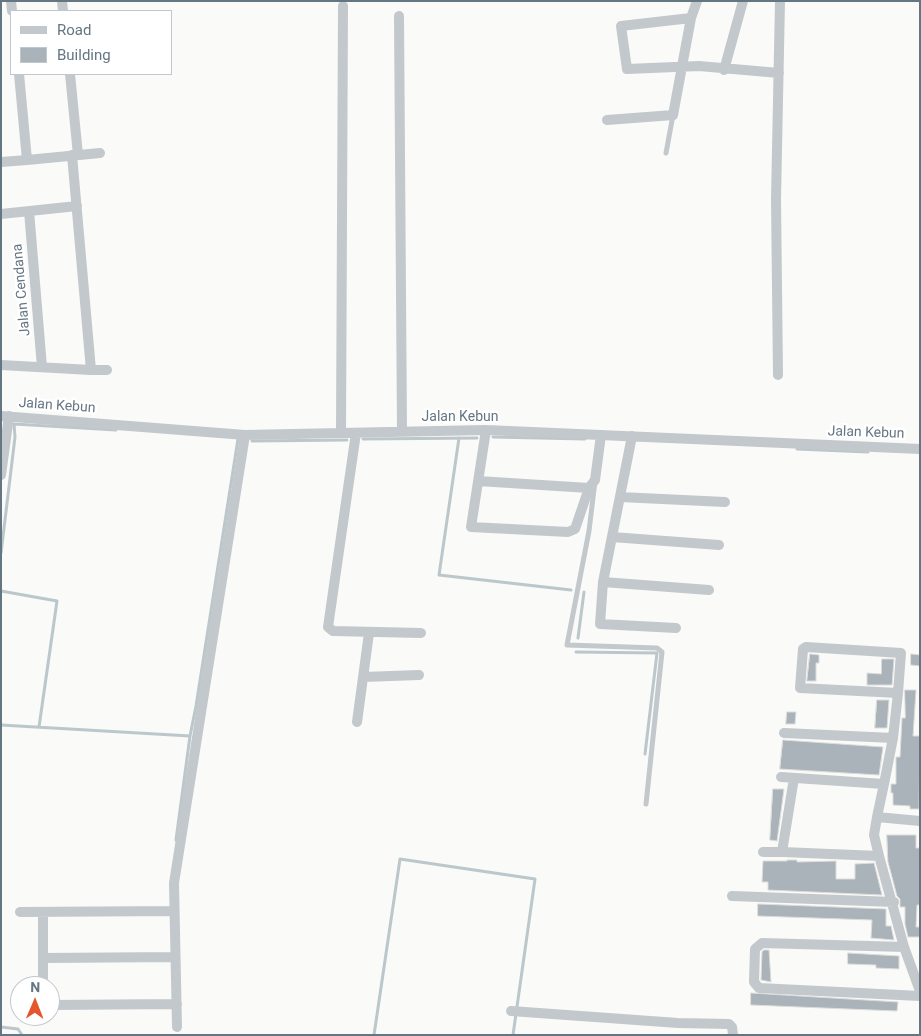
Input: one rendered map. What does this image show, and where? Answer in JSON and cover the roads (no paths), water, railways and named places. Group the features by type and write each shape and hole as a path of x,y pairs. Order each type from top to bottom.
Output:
{"street":[{"path":"607,120 674,115 691,18 697,1"},
{"path":"724,70 743,1"},
{"path":"778,375 776,199 780,1"},
{"path":"342,6 342,432"},
{"path":"400,16 402,431"},
{"path":"691,18 624,24 621,28 627,68 683,67 779,73"},
{"path":"18,75 27,160"},
{"path":"70,75 77,206 91,370"},
{"path":"1,162 100,153"},
{"path":"1,214 77,206"},
{"name":"Jalan Cendana","path":"29,211 42,367"},
{"path":"1,365 107,370"},
{"path":"1,475 5,416"},
{"name":"Jalan Kebun","path":"5,416 245,435 486,430 920,449"},
{"path":"486,430 471,527 575,529 592,484 601,434"},
{"path":"356,433 327,624 333,631 421,633"},
{"path":"177,1027 174,883 245,435"},
{"path":"632,436 603,582 600,622 602,626 676,628"},
{"path":"478,481 592,484"},
{"path":"620,497 725,502"},
{"path":"612,537 719,545"},
{"path":"603,582 709,590"},
{"path":"357,722 369,632"},
{"path":"898,693 800,688 803,649 806,647 901,653 898,693 893,738 874,835 894,902 904,947 920,991"},
{"path":"363,677 419,674"},
{"path":"784,733 893,738"},
{"path":"781,777 884,784"},
{"path":"782,852 794,778"},
{"path":"877,817 920,821"},
{"path":"763,852 879,856"},
{"path":"732,896 894,902"},
{"path":"20,912 174,911"},
{"path":"43,913 43,976"},
{"path":"904,947 762,944 755,949 754,982 759,988 920,996"},
{"path":"44,958 175,958"},
{"path":"60,1005 177,1004"},
{"path":"511,1011 678,1024 729,1024 732,1027 733,1035"}],"lane":[{"path":"666,153 674,115"},
{"path":"592,484 596,491 567,646 657,648 662,652 646,804"}],"waterway":[{"path":"1,553 15,437 14,424 116,430"},
{"path":"493,437 585,439"},
{"path":"459,438 439,575 571,590"},
{"path":"363,439 477,438"},
{"path":"190,736 238,439"},
{"path":"252,441 347,440"},
{"path":"797,449 868,452"},
{"path":"1,591 57,601 39,727"},
{"path":"578,638 584,592"},
{"path":"576,652 657,653 645,754"},
{"path":"1,725 190,736 176,840"},
{"path":"374,1035 400,859 535,879 513,1035"},
{"path":"1,1027 18,1029 22,1035"}]}
